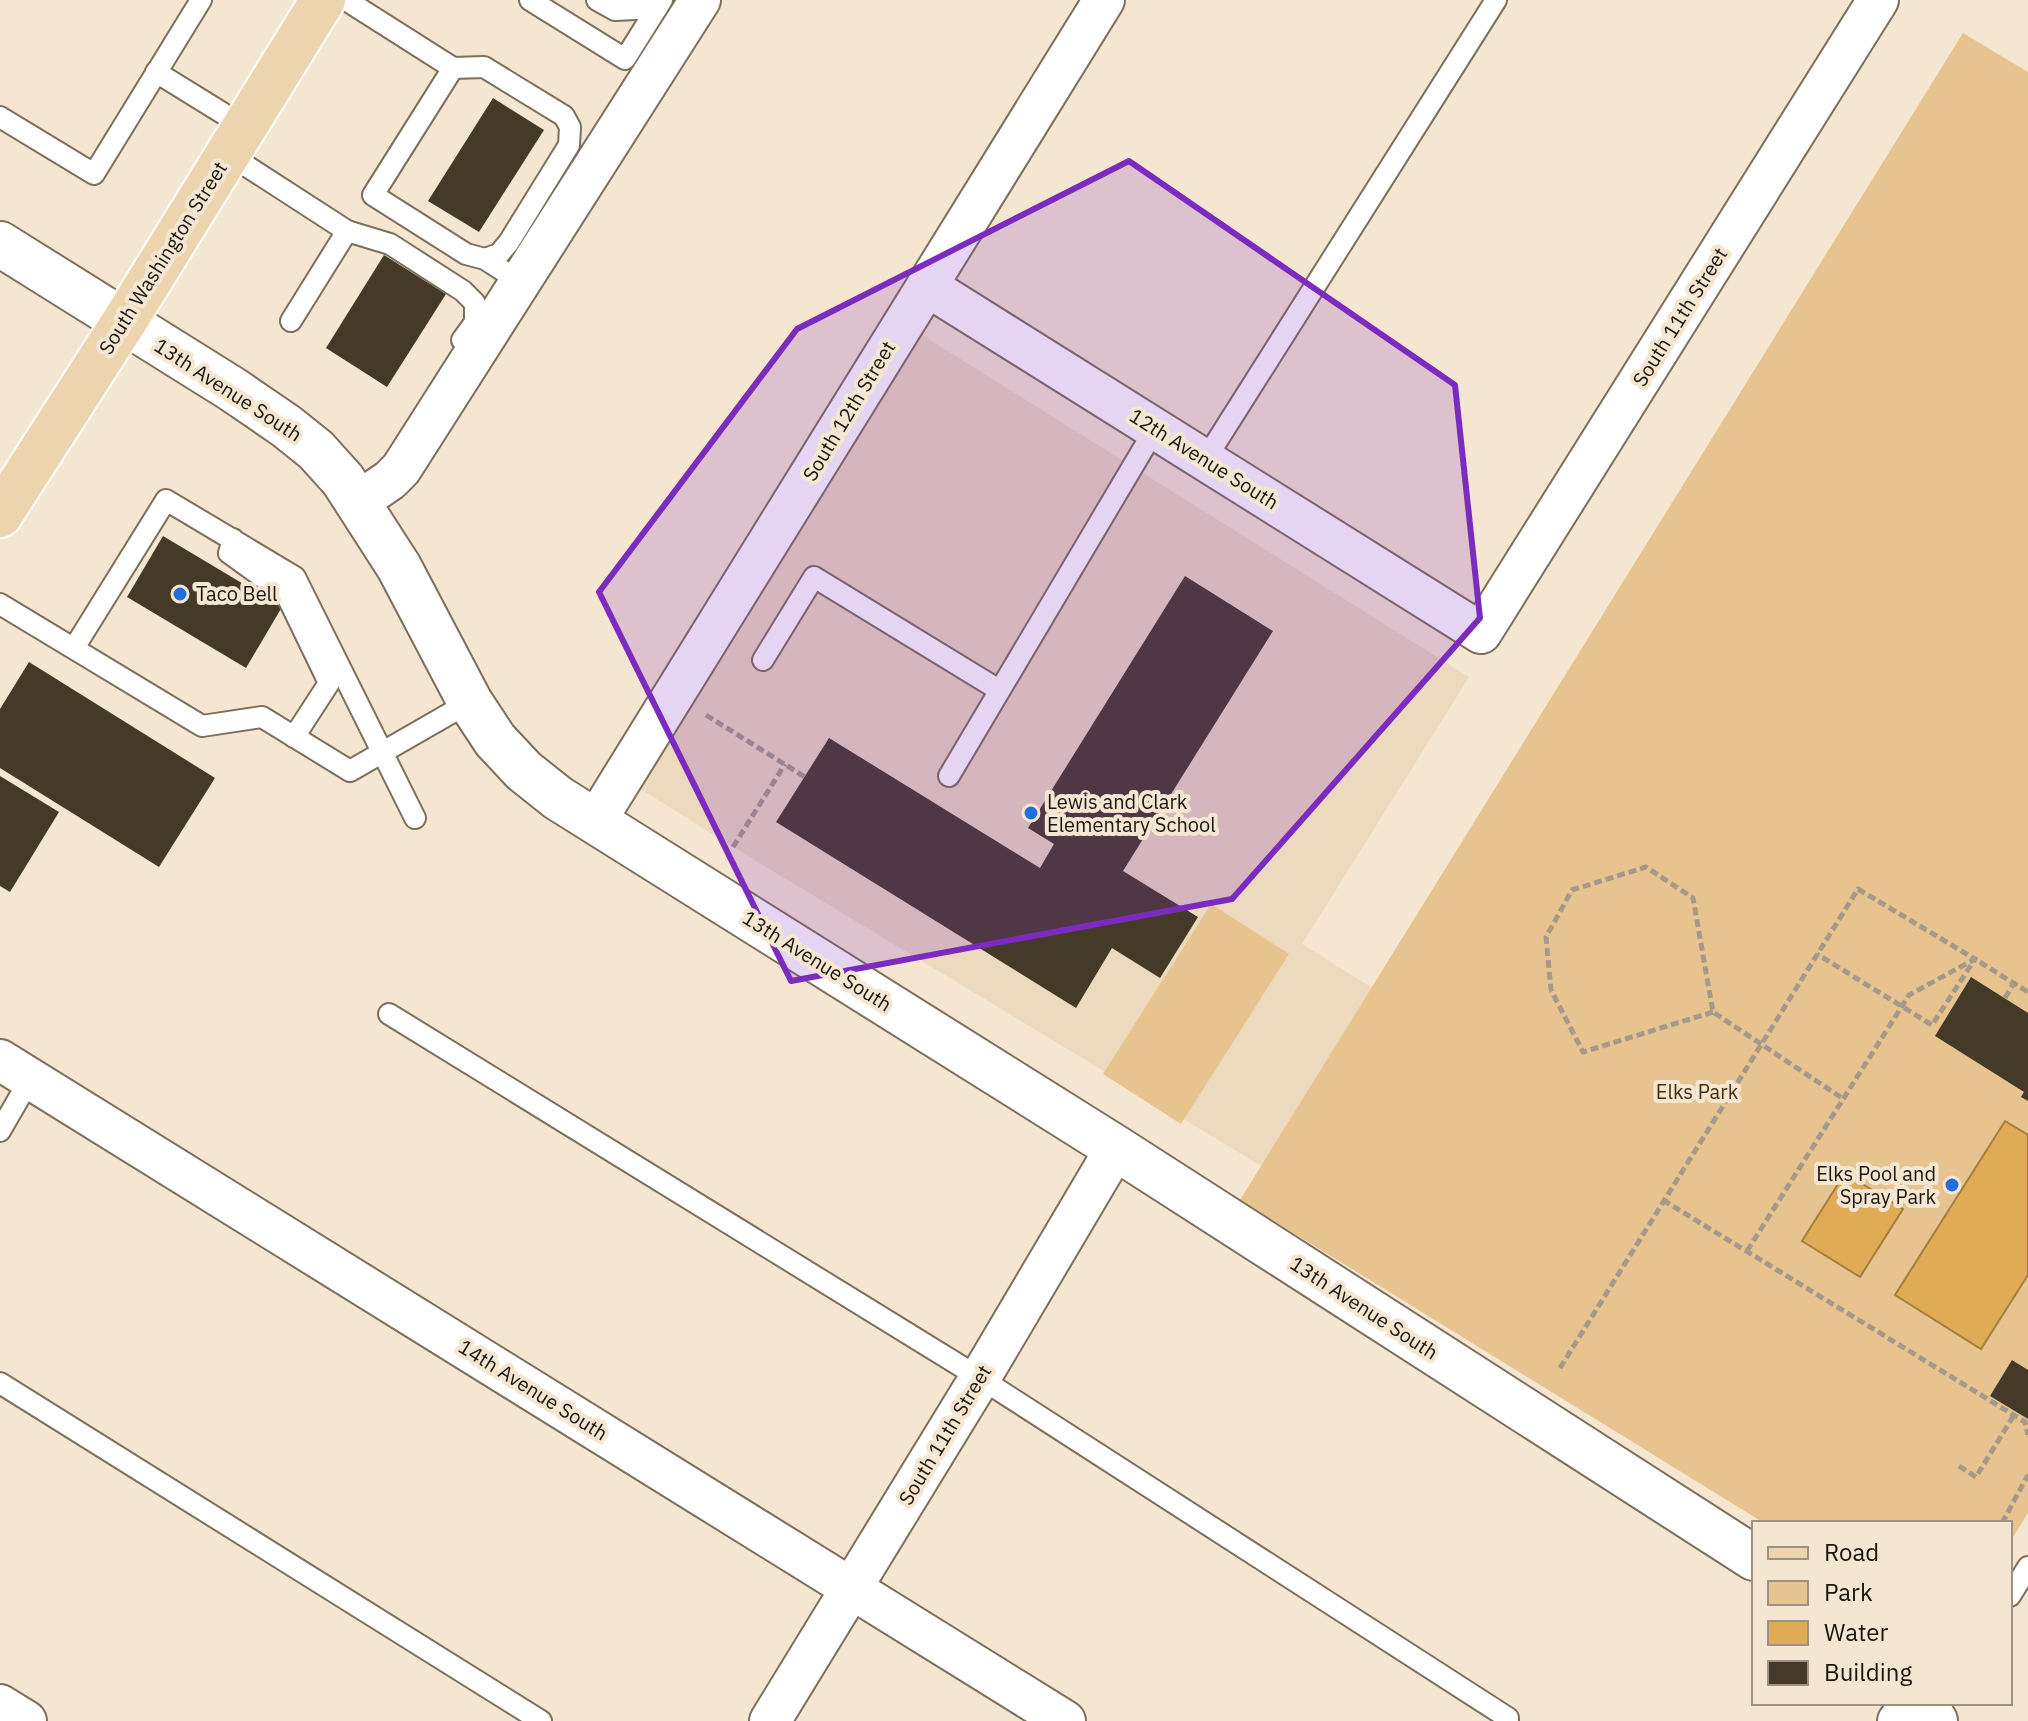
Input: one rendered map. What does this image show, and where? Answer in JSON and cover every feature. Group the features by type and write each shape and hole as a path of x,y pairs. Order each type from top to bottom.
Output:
{"main road":[{"name":"South Washington Street","path":"0,515 124,322 323,0"}],"street":[{"path":"358,502 401,469 519,281 585,146 700,0"},
{"name":"South 12th Street","path":"595,822 1104,0"},
{"name":"South 11th Street","path":"1481,633 1878,0"},
{"name":"13th Avenue South","path":"0,244 286,426 316,450 343,480 399,567 470,702 495,740 524,771 595,822 1116,1148 1752,1557"},
{"name":"12th Avenue South","path":"927,286 1481,633"},
{"name":"14th Avenue South","path":"15,1070 1065,1721"},
{"name":"South 11th Street","path":"770,1721 980,1378 1116,1148"},
{"path":"0,1705 26,1721"}],"lane":[{"path":"0,117 94,174 201,0"},
{"path":"346,0 453,68 484,67 564,116 585,146"},
{"path":"530,0 625,59 659,4"},
{"path":"597,0 615,10 659,4"},
{"path":"1205,460 1496,0"},
{"path":"453,68 373,195 466,254 485,259 519,281"},
{"path":"156,72 347,231 390,244 463,291 475,303 475,322 444,368 442,383 448,393"},
{"path":"485,259 499,254 509,242 569,145 585,146"},
{"path":"291,321 347,231"},
{"path":"949,776 1155,429"},
{"path":"74,648 166,500 295,577 415,818"},
{"path":"233,539 229,553 286,594 329,683 294,737"},
{"path":"763,660 814,577 999,690"},
{"path":"0,604 202,726 262,717 350,771 470,702"},
{"path":"389,1014 980,1378 1508,1718 1508,1721"},
{"path":"0,1131 15,1070"},
{"path":"0,1383 541,1721"},
{"path":"2012,1593 2028,1567"}],"path":[{"path":"675,695 805,777"},
{"path":"733,847 785,764"},
{"path":"1713,1012 1583,1052 1551,990 1546,937 1572,890 1646,867 1693,898 1713,1012 1842,1098"},
{"path":"1560,1368 1858,889 2028,992"},
{"path":"1817,954 1932,1025 1975,959"},
{"path":"1747,1251 1909,995 1975,959"},
{"path":"2005,998 2014,983"},
{"path":"1663,1200 2025,1422 2028,1435"},
{"path":"1959,1466 1976,1477 2014,1415"},
{"path":"2003,1521 2028,1475"}],"highlighted area":[{"path":"1129,161 1455,385 1480,618 1232,899 791,981 599,592 797,329"}],"shaded area":[{"name":"Lewis and Clark Elementary School","path":"903,323 1469,677 1302,944 1686,1184 1571,1353 623,778"}],"green space":[{"name":"Elks Park","path":"1963,33 2028,72 2028,1513 2012,1539 2012,1521 1761,1521 1240,1200"},
{"path":"1211,904 1289,954 1181,1124 1103,1074"}],"water":[{"path":"2005,1121 2028,1135 2028,1275 1981,1349 1895,1295"},
{"path":"1845,1173 1903,1209 1860,1277 1802,1241"}],"building":[{"path":"493,98 544,130 479,232 428,201"},
{"path":"384,255 446,294 387,387 326,348"},
{"path":"163,536 282,607 246,668 127,597"},
{"path":"1185,576 1273,631 1123,871 1198,917 1160,978 1112,948 1076,1008 776,822 829,738 1040,868 1054,844 1028,828"},
{"path":"29,662 215,778 159,867 0,768 0,709"},
{"path":"0,776 59,812 10,892 0,886"},
{"path":"1971,977 2028,1013 2028,1101 2021,1097 2024,1092 1935,1036"},
{"path":"2012,1360 2028,1370 2028,1419 1990,1396"}],"place":[{"name":"Taco Bell","path":"180,594"},
{"name":"Lewis and Clark Elementary School","path":"1031,813"},
{"name":"Elks Pool and Spray Park","path":"1952,1185"}]}
